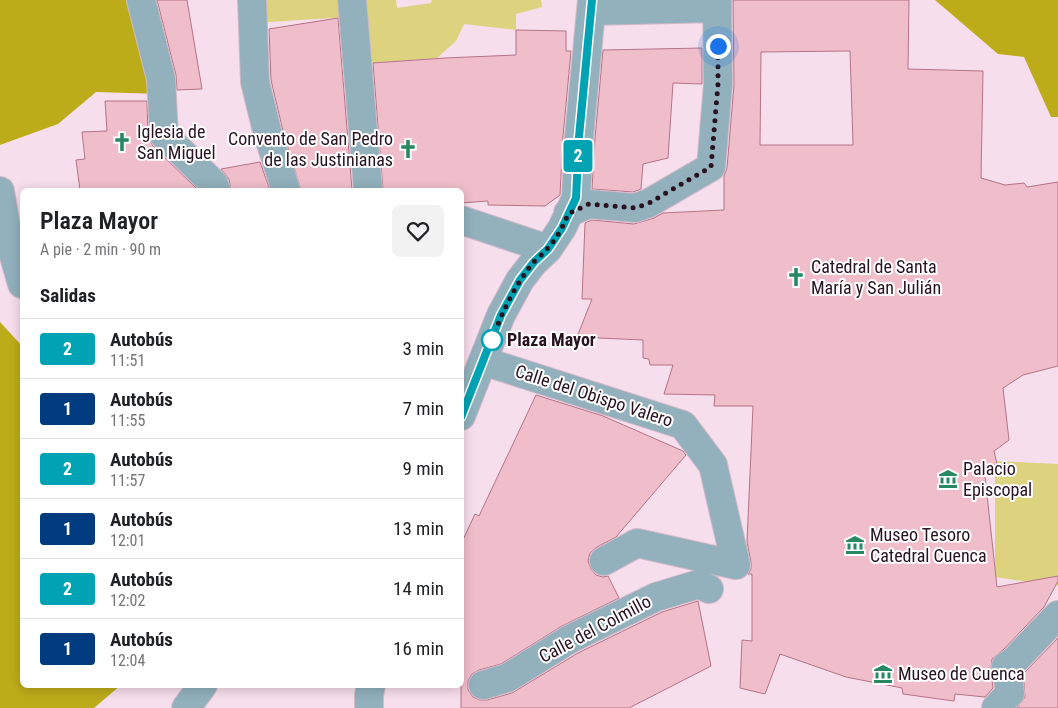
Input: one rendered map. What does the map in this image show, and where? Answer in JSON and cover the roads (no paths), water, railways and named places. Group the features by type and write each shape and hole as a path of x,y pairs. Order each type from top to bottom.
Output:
{"street":[{"path":"141,0 161,79 164,135 214,184 215,188"},
{"path":"252,0 255,82 268,135 285,188"},
{"path":"352,0 368,188"},
{"path":"464,408 501,315 516,286 534,262 548,249 562,228 572,206 592,6 717,4 718,84 711,167 649,203 635,208 589,204 572,206"},
{"path":"0,191 7,232 20,277"},
{"path":"464,221 548,249"},
{"name":"Calle del Obispo Valero","path":"483,361 683,426 713,466 736,566 637,543 604,561"},
{"name":"Calle del Colmillo","path":"483,685 507,678 570,639 656,597 699,584 709,589"},
{"path":"996,708 1010,693 1006,666 1014,662 1057,615"},
{"path":"186,708 201,688"},
{"path":"369,708 370,688"}],"place":[{"name":"Iglesia de San Miguel","path":"122,142"},
{"name":"Convento de San Pedro de las Justinianas","path":"408,149"},
{"name":"Catedral de Santa María y San Julián","path":"796,277"},
{"name":"Plaza Mayor","path":"492,340"},
{"name":"Palacio Episcopal","path":"948,479"},
{"name":"Museo Tesoro Catedral Cuenca","path":"855,545"},
{"name":"Museo de Cuenca","path":"883,674"}]}
